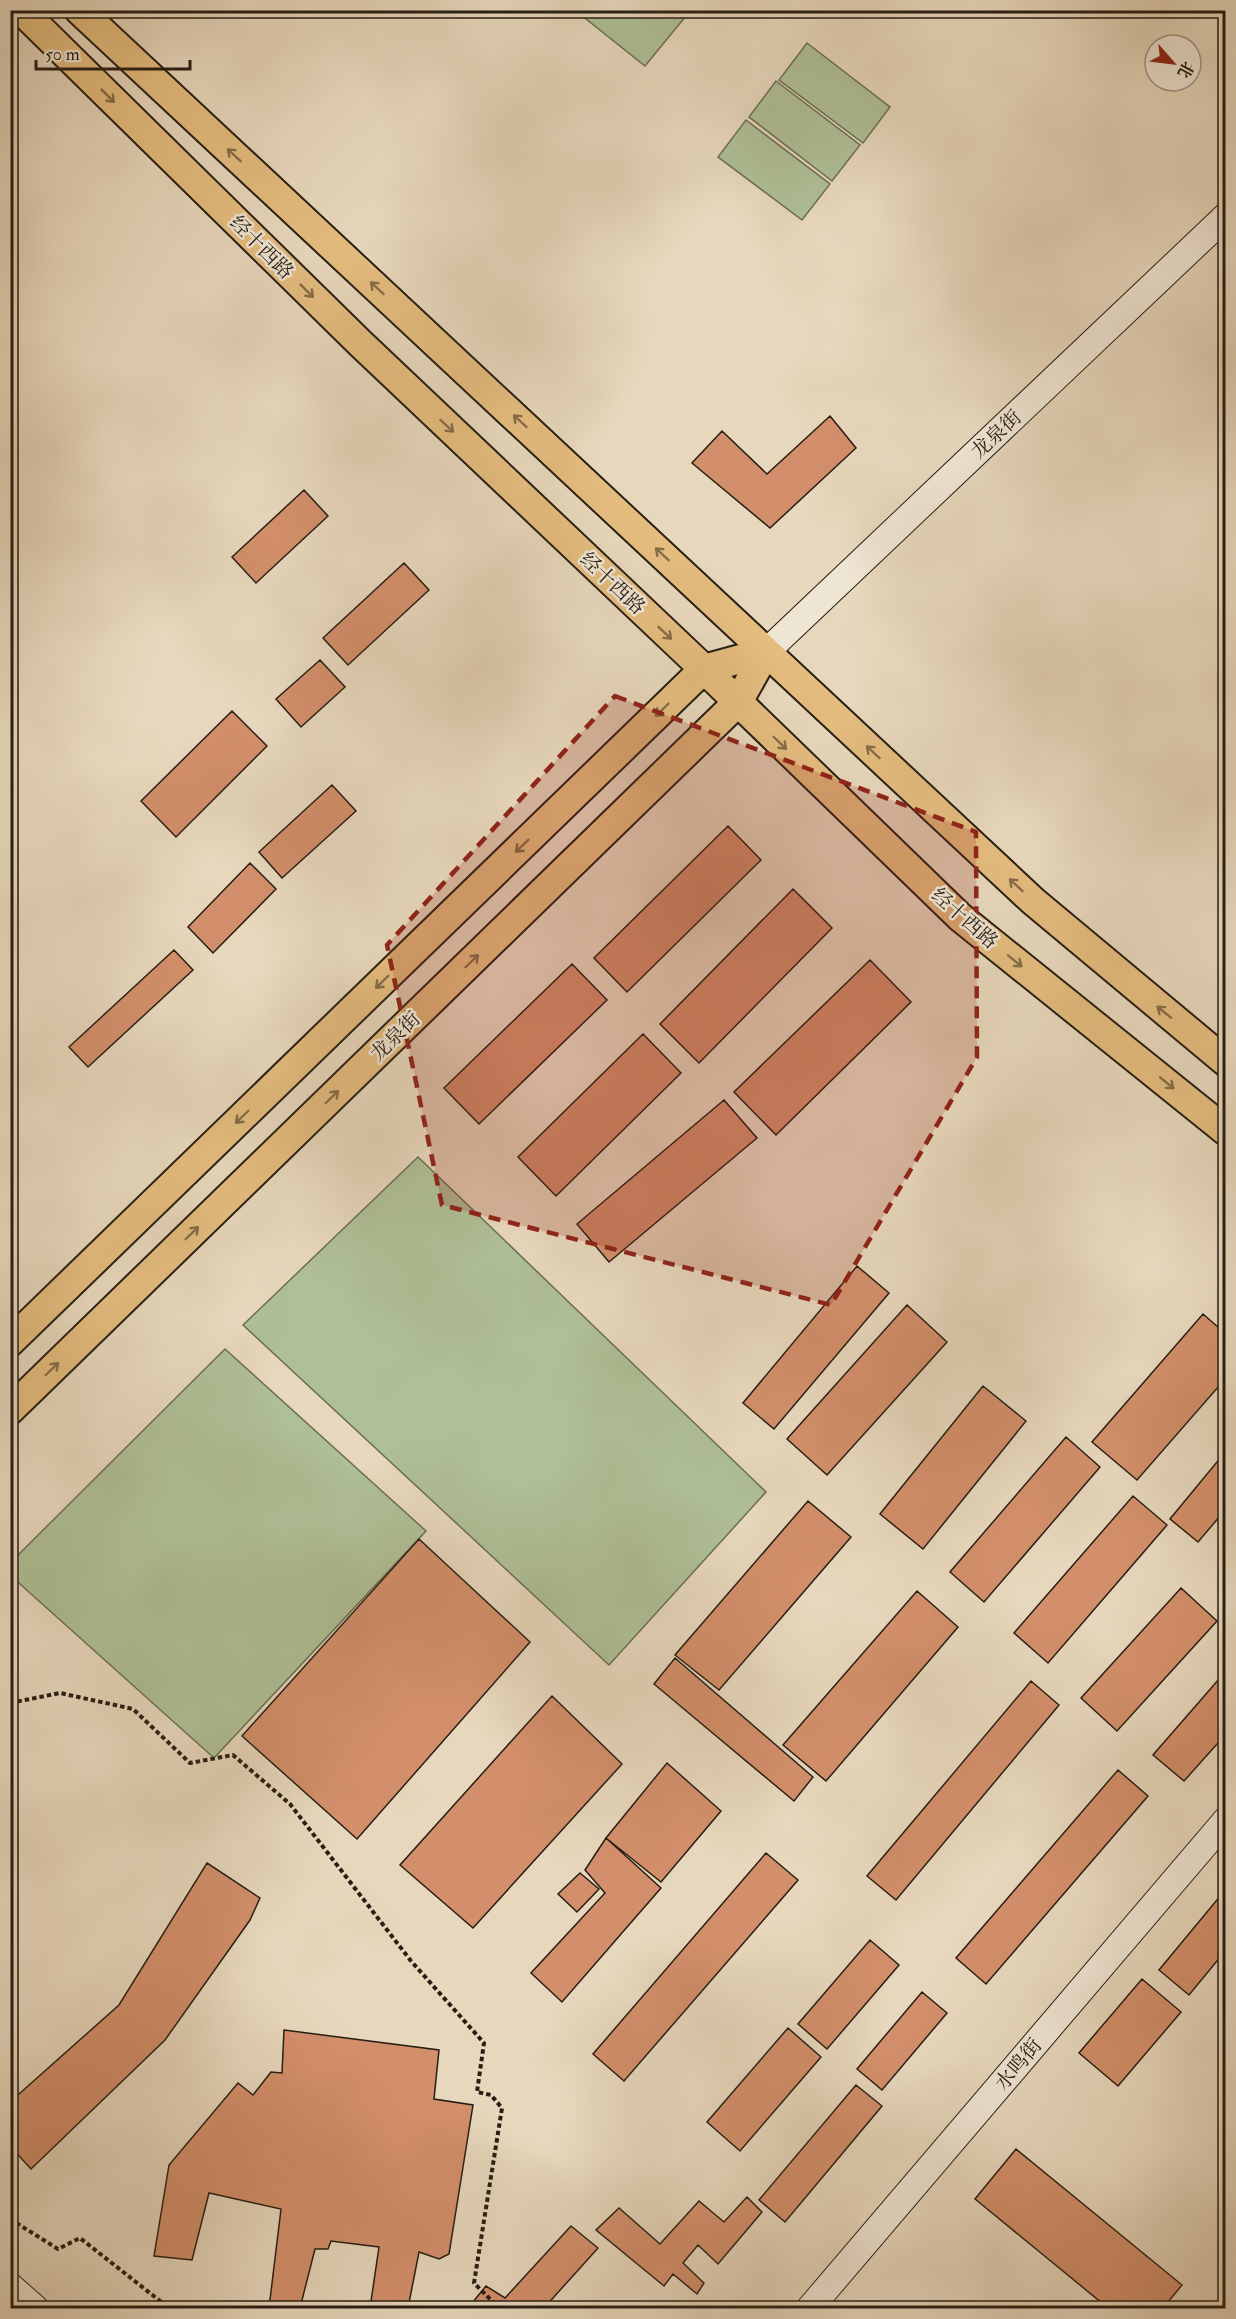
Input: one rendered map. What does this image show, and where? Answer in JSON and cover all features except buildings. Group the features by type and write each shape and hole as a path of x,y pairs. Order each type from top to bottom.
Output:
{"main road":[{"name":"经十西路","path":"21,10 351,335 704,669 960,916 1226,1131"},
{"path":"79,10 1033,902 1226,1062"},
{"name":"龙泉街","path":"10,1410 738,702 766,652 1226,216"},
{"name":"龙泉街","path":"10,1342 704,669 766,652"},
{"name":"水鸣街","path":"810,2308 1226,1820"},
{"path":"10,2286 35,2308"}],"path":[{"path":"10,1703 60,1693 133,1709 190,1763 233,1755 290,1804 411,1961 484,2043 477,2092 491,2095 502,2108 474,2283 499,2308"},
{"path":"10,2219 58,2249 80,2238 169,2308"}],"highlighted area":[{"path":"615,696 976,832 977,1057 831,1305 442,1205 387,945"}],"green space":[{"path":"576,11 690,11 645,66"},
{"path":"807,43 890,107 863,143 779,80"},
{"path":"776,81 860,145 832,181 749,117"},
{"path":"746,120 830,184 802,220 718,157"},
{"path":"418,1157 766,1492 609,1665 243,1325"},
{"path":"225,1349 426,1531 214,1758 11,1576 10,1563"}]}
